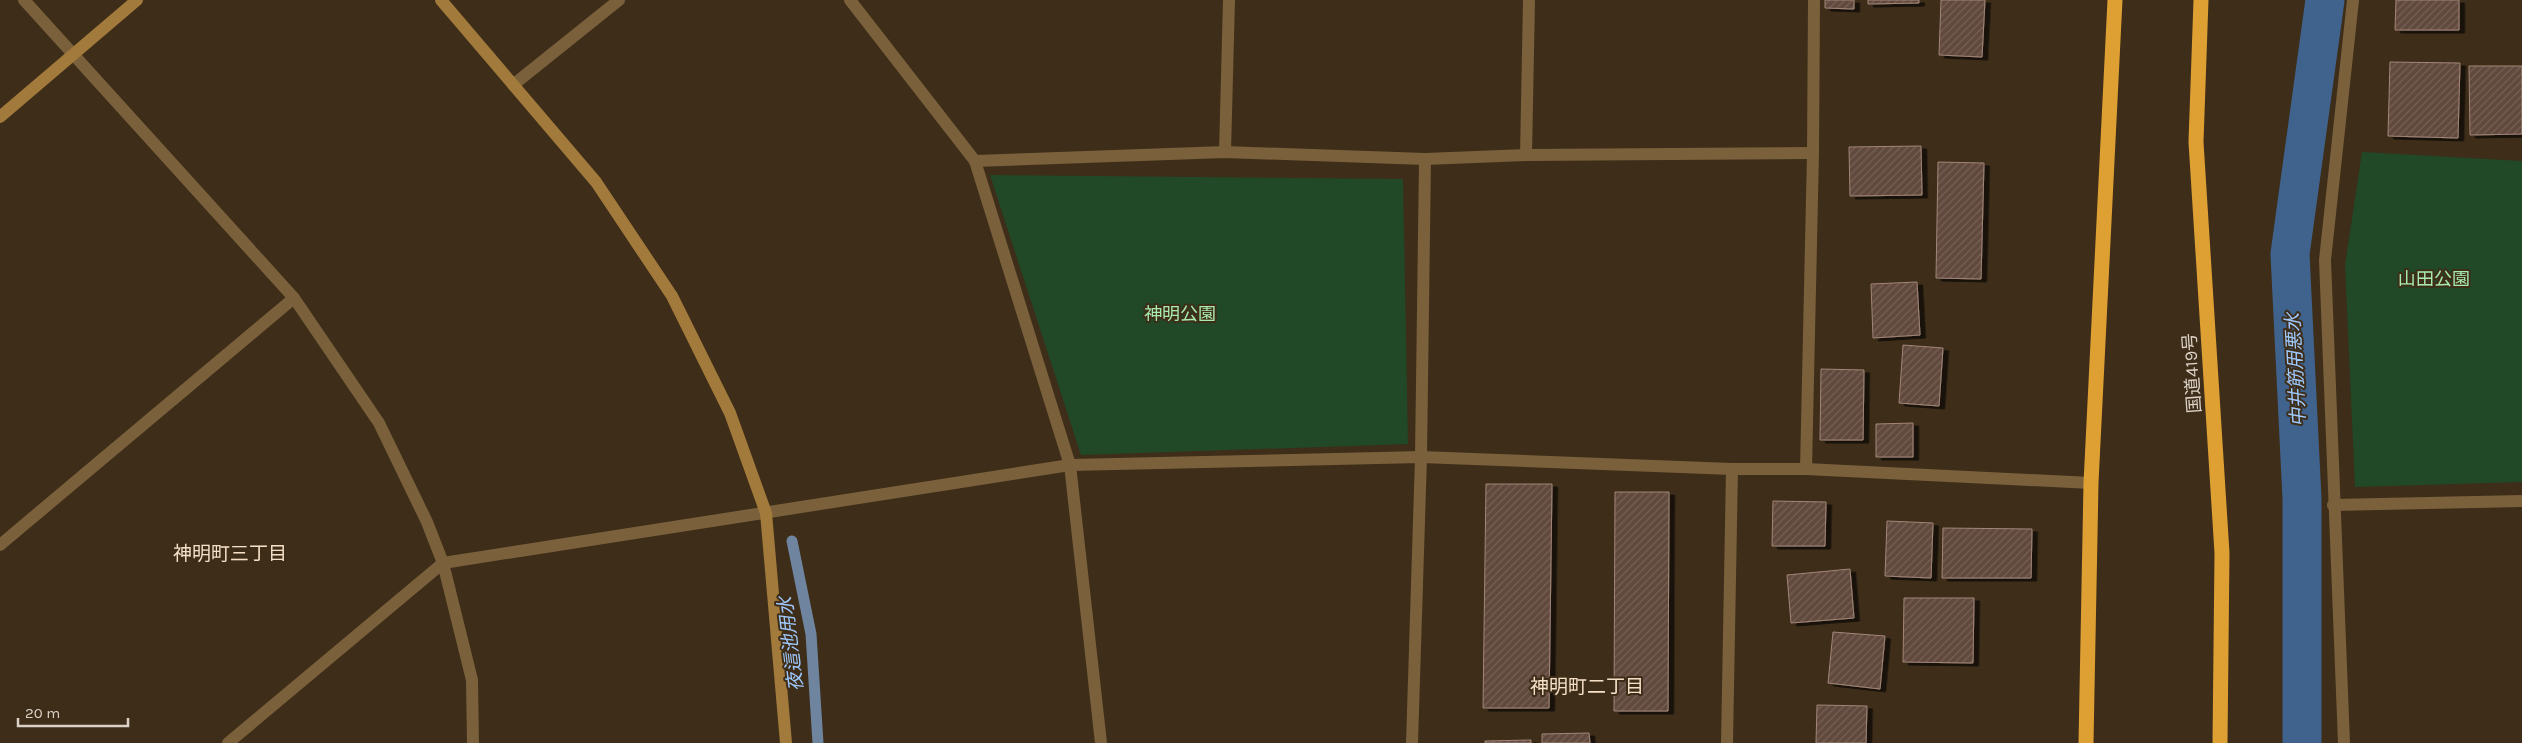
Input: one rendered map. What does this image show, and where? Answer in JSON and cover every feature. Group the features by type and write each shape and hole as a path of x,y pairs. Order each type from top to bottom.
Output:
{"highway":[{"path":"2086,743 2091,483 2115,0"},
{"name":"国道419号","path":"2201,0 2196,142 2222,553 2220,743"}],"street":[{"path":"24,0 294,298 379,423 427,522 443,563 472,680 473,743"},
{"path":"0,117 138,0"},
{"path":"441,0 596,182 672,296 730,413 766,514 786,743"},
{"path":"513,85 619,0"},
{"path":"850,0 975,161 1070,465 1102,743"},
{"path":"1225,152 1229,0"},
{"path":"1526,155 1529,0"},
{"path":"1806,469 1813,153 1814,0"},
{"path":"2344,743 2333,505 2325,260 2353,0"},
{"path":"975,161 1225,152 1425,159 1526,155 1813,153"},
{"path":"1412,743 1421,457 1425,159"},
{"path":"0,545 294,298"},
{"path":"228,743 443,563 1070,465 1421,457 1732,470 1806,469 2091,483"},
{"path":"1727,743 1732,470"},
{"path":"2333,505 2522,500"}],"green space":[{"name":"山田公園","path":"2362,152 2522,161 2522,482 2355,487 2345,265"},
{"name":"神明公園","path":"990,175 1403,179 1408,444 1081,455"}],"building":[{"path":"1825,0 1854,0 1854,9 1825,8"},
{"path":"1868,0 1919,0 1919,3 1868,4"},
{"path":"1941,0 1985,0 1982,57 1939,55"},
{"path":"2396,0 2459,0 2459,30 2395,30"},
{"path":"2390,62 2460,63 2458,138 2388,136"},
{"path":"2469,66 2522,66 2522,134 2470,135"},
{"path":"1921,146 1922,195 1850,196 1849,147"},
{"path":"1938,162 1984,163 1981,279 1936,278"},
{"path":"1917,282 1920,335 1873,338 1871,284"},
{"path":"1903,345 1943,348 1939,406 1899,403"},
{"path":"1821,369 1864,370 1863,440 1820,440"},
{"path":"1913,423 1913,457 1876,457 1876,424"},
{"path":"1486,484 1552,484 1549,708 1483,708"},
{"path":"1615,492 1669,492 1668,711 1614,711"},
{"path":"1773,501 1826,502 1825,546 1772,546"},
{"path":"1887,521 1933,523 1931,578 1885,576"},
{"path":"1943,528 2032,529 2031,578 1942,578"},
{"path":"1850,569 1854,618 1791,623 1787,575"},
{"path":"1904,598 1974,598 1973,663 1903,662"},
{"path":"1833,632 1885,636 1880,689 1828,683"},
{"path":"1817,705 1867,706 1866,743 1816,743"},
{"path":"1589,733 1590,743 1542,743 1542,734"},
{"path":"1531,740 1531,743 1485,743 1485,741"}],"waterway":[{"name":"中井筋用悪水","path":"2302,743 2302,499 2290,254 2325,0"},
{"name":"夜這池用水","path":"792,541 811,634 818,743"}],"district":[{"name":"神明町三丁目","path":"230,554"},
{"name":"神明町二丁目","path":"1587,687"}]}
